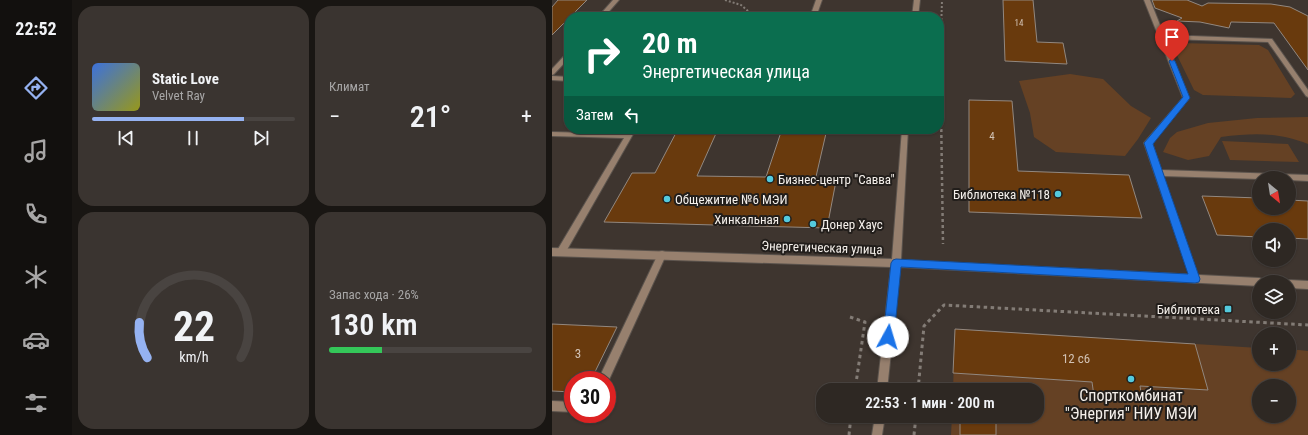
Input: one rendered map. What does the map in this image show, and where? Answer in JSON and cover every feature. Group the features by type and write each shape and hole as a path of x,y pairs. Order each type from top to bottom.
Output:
{"street":[{"path":"605,12 616,0"},
{"path":"815,12 819,0"},
{"path":"916,12 917,0"},
{"path":"1146,0 1162,36 1186,98 1148,143 1195,279"},
{"path":"1162,36 1270,40 1308,95"},
{"path":"552,73 564,60"},
{"path":"552,78 564,79"},
{"path":"552,134 564,134"},
{"path":"556,252 630,134"},
{"path":"883,383 896,263 905,134"},
{"path":"1158,173 1308,178"},
{"name":"Энергетическая улица","path":"556,252 896,263 1252,282"},
{"path":"608,371 662,255"},
{"path":"1296,284 1308,285"},
{"path":"552,406 564,407"},
{"path":"878,435 879,423"}],"path":[{"path":"725,0 741,5 749,12"},
{"path":"942,0 942,12"},
{"path":"941,134 943,244"},
{"path":"919,383 924,326 944,305 1308,325"},
{"path":"850,317 865,322 856,383"},
{"path":"849,435 850,423"},
{"path":"914,435 915,423"}],"shaded area":[{"path":"1178,43 1259,45 1268,50 1295,94 1291,98 1203,95 1194,90 1173,47"},
{"path":"1070,74 1103,79 1131,106 1151,118 1125,156 1056,152 1034,137 1030,113 1019,81"},
{"path":"1308,117 1308,144 1276,135 1255,134 1221,137 1209,156 1188,160 1163,152 1170,138 1177,132 1208,123 1257,118"},
{"path":"1222,141 1288,144 1299,162 1230,160"},
{"name":"Спорткомбинат \"Энергия\" НИУ МЭИ","path":"955,329 1252,348 1252,371 1296,371 1296,350 1308,351 1308,435 951,435 952,423 1044,423 1044,383 953,383"}],"building":[{"path":"558,0 587,0 575,12 564,12 564,23 552,35 552,7"},
{"path":"1003,0 1033,0 1037,42 1063,43 1067,64 1005,61"},
{"path":"1152,0 1187,0 1202,6 1208,3 1271,4 1290,7 1308,16 1308,70 1274,23 1231,22 1229,28 1200,22 1177,21 1182,18 1155,8"},
{"path":"969,100 1012,101 1018,171 1129,175 1142,218 969,212"},
{"path":"675,134 716,134 697,176 766,177 780,134 826,134 815,181 836,181 827,228 604,222 632,173 655,173"},
{"path":"1202,196 1252,198 1252,215 1296,215 1296,200 1308,201 1308,239 1296,238 1296,223 1252,223 1252,237 1217,235"},
{"path":"552,324 617,327 595,371 564,371 564,392 552,391"},
{"path":"955,329 1195,344 1208,390 1140,386 1142,399 1094,396 1092,382 953,373"},
{"path":"960,423 996,423 996,435 960,435"}],"place":[{"name":"Бизнес-центр \"Савва\"","path":"770,179"},
{"name":"Библиотека №118","path":"1058,194"},
{"name":"Общежитие №6 МЭИ","path":"667,199"},
{"name":"Хинкальная","path":"787,219"},
{"name":"Донер Хаус","path":"813,224"},
{"name":"Библиотека","path":"1228,309"},
{"name":"Спорткомбинат \"Энергия\" НИУ МЭИ","path":"1131,379"}],"route":[{"path":"888,337 896,263 1195,279 1148,143 1186,98 1172,61"}]}
